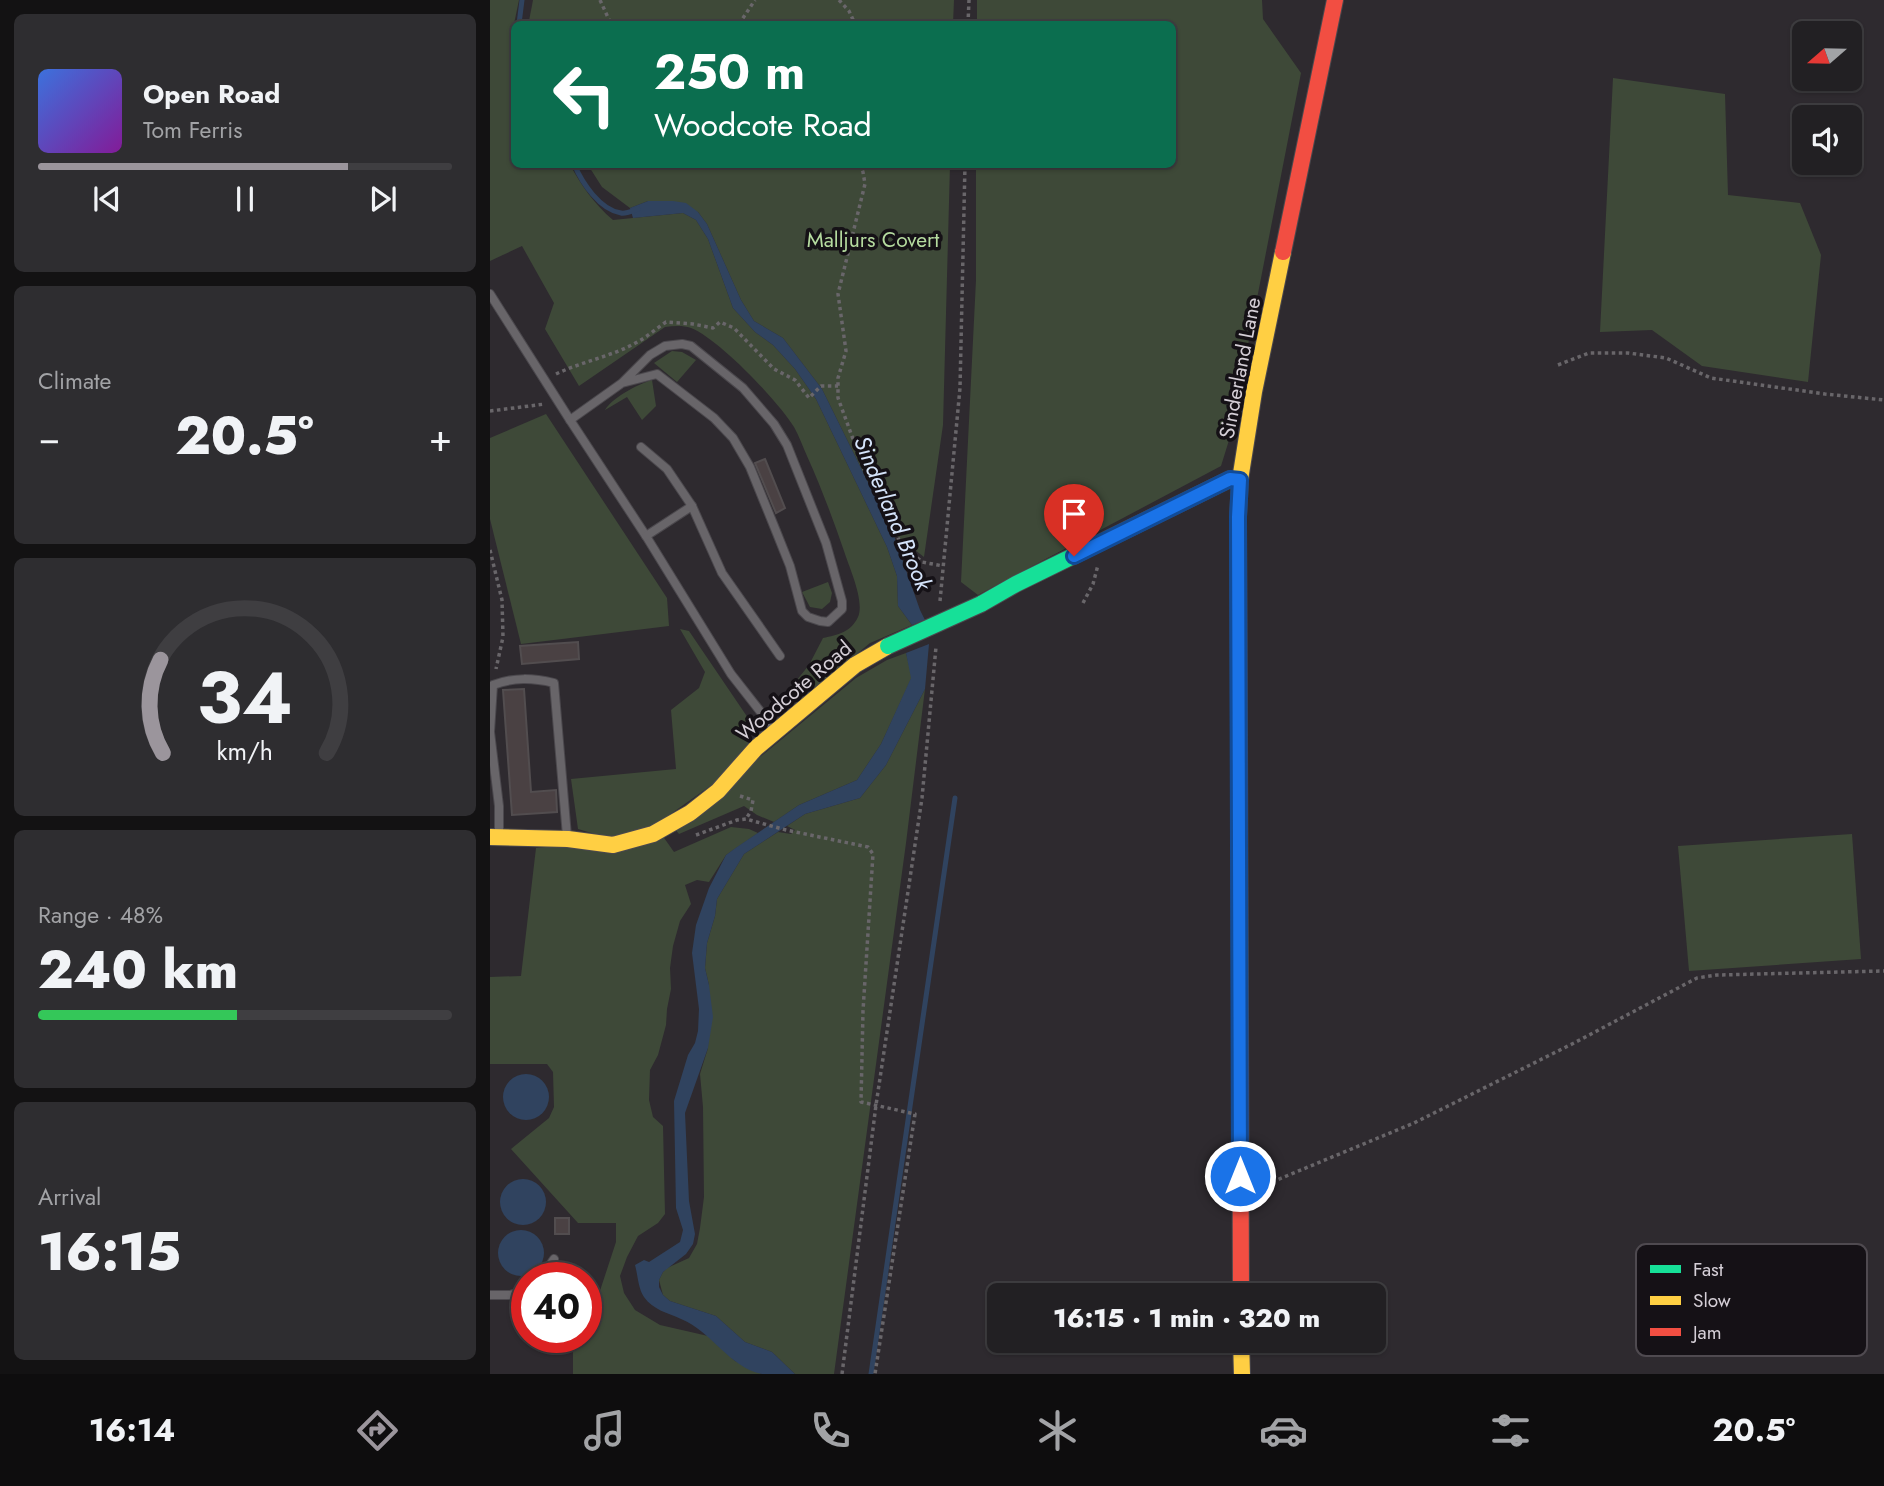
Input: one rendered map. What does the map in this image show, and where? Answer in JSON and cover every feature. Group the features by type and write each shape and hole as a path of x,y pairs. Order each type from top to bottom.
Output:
{"street":[{"name":"Sinderland Lane","path":"1241,1283 1240,480 1255,392 1335,0"},
{"name":"Woodcote Road","path":"495,837 568,839 613,845 653,834 690,813 718,791 756,748 855,665 888,646 981,604 1230,479 1240,480"},
{"path":"1241,1353 1242,1374"}],"lane":[{"path":"490,294 646,536 731,674 776,731"},
{"path":"570,420 622,383 650,355 665,346 691,346 705,356 743,388 774,424 787,445 826,542 837,580 842,609 836,616 828,622 820,621 808,618 802,611 790,566 750,467 733,439 714,418 657,374 622,383"},
{"path":"641,447 667,469 692,506 722,573 780,656"},
{"path":"646,536 692,506"},
{"path":"495,837 499,806 490,732 493,685 532,678 554,683 568,839"},
{"path":"490,1295 511,1295"}],"path":[{"path":"600,0 610,21"},
{"path":"741,21 755,0"},
{"path":"839,0 854,21"},
{"path":"968,0 968,21"},
{"path":"862,168 865,184 838,293 846,351 838,378 838,398 864,469 900,542 922,562 943,566"},
{"path":"940,607 960,388 965,168"},
{"path":"1558,365 1589,353 1628,353 1667,358 1711,378 1884,400"},
{"path":"809,398 821,386 838,386"},
{"path":"490,411 542,405 557,399"},
{"path":"1083,603 1098,567 1093,546"},
{"path":"490,550 502,600 503,637 493,685"},
{"path":"842,1374 876,1105 922,798 936,648"},
{"path":"751,811 746,819 868,847 873,854 863,1011 861,1102 915,1114 875,1374"},
{"path":"1240,1176 1259,1177 1272,1182 1414,1123 1697,978 1717,975 1884,971"}],"green space":[{"path":"490,0 519,0 515,21 511,21 511,168 572,168 600,208 613,220 683,213 696,220 708,239 733,308 795,369 816,399 887,547 897,576 898,606 912,625 870,643 823,682 796,698 788,691 809,665 823,638 848,629 855,622 860,610 858,593 827,503 794,427 762,387 732,357 703,334 688,327 665,327 579,386 545,329 554,303 522,246 490,261"},
{"path":"533,0 954,0 953,21 529,21"},
{"path":"977,0 1262,0 1263,19 1301,73 1230,437 1221,466 978,595 961,582 976,280 976,168 1176,168 1176,21 977,21"},
{"path":"1613,78 1725,94 1728,195 1800,203 1821,255 1808,382 1702,366 1652,330 1600,332"},
{"name":"Malljurs Covert","path":"590,168 950,168 943,425 924,557 893,533 822,389 783,338 754,321 741,300 707,224 698,212 648,201 630,208 602,187"},
{"path":"672,351 682,352 696,360 677,382 654,363"},
{"path":"652,380 656,406 642,420 627,397 605,410 626,392"},
{"path":"546,414 667,598 669,626 521,644 490,519 490,438"},
{"path":"828,582 832,593 830,602 822,609 810,607 802,592"},
{"path":"680,629 689,631 746,715 751,729 751,740 720,779 658,823 612,839 578,829 571,779 676,769 671,710 699,688 705,672"},
{"path":"906,653 912,677 881,744 857,780 799,805 774,822 744,806 679,834 674,828 856,678 887,660"},
{"path":"925,689 834,1374 795,1374 772,1352 745,1342 716,1316 670,1301 663,1295 659,1280 667,1268 689,1258 697,1244 700,1228 704,1197 700,1074 708,1048 709,985 705,968 707,943 717,899 744,854 778,832 791,834 795,830 787,826 805,814 860,798 886,765"},
{"path":"731,827 758,833 726,855 709,882 697,880 685,885 691,904 680,921 673,946 666,1025 658,1055 650,1070 649,1100 653,1117 663,1126 665,1214 658,1223 638,1236 620,1276 624,1293 635,1310 660,1325 708,1336 735,1361 762,1374 573,1374 573,1353 602,1353 602,1285 616,1242 616,1223 578,1223 511,1149 549,1118 554,1107 553,1072 547,1064 490,1064 490,977 521,976 536,848 662,835 674,852"},
{"path":"1852,834 1861,959 1689,971 1678,846"}],"water":[{"path":"648,201 686,203 698,212 707,224 741,300 754,321 783,338 822,389 893,533 925,620 912,625 898,606 897,576 887,547 816,399 795,369 733,308 708,239 696,220 683,213 633,218 630,208"},
{"path":"929,644 925,689 886,765 860,798 805,814 744,854 717,899 707,943 705,968 713,1017 708,1048 685,1113 689,1201 695,1234 693,1244 686,1254 663,1272 659,1287 670,1301 716,1316 745,1342 772,1352 795,1374 762,1374 740,1365 692,1325 652,1305 639,1286 635,1265 644,1260 649,1262 680,1242 683,1230 676,1208 674,1101 698,1031 699,1009 692,953 696,925 709,888 726,855 799,805 857,780 881,744 911,678 906,653"},
{"path":"526,1074 542,1081 549,1097 542,1113 526,1120 510,1113 503,1097 510,1081"},
{"path":"523,1179 539,1186 546,1202 539,1218 523,1225 507,1218 500,1202 507,1186"},
{"path":"512,1232 530,1232 542,1244 542,1262 511,1262 511,1273 500,1262 500,1244"}],"building":[{"path":"765,459 785,508 776,513 755,463"},
{"path":"578,642 579,659 522,664 520,646"},
{"path":"524,689 531,792 556,790 557,812 512,815 503,690"},
{"path":"555,1218 569,1218 569,1234 555,1234"}],"waterway":[{"name":"Sinderland Brook","path":"519,21 522,0"},
{"name":"Sinderland Brook","path":"576,168 587,187 606,207 623,213 638,209"},
{"path":"871,1374 955,798"}],"traffic: fast":[{"path":"981,604 1016,584 1230,479 1240,480"},
{"path":"888,646 981,604"}],"traffic: slow":[{"path":"1239,734 1240,480 1254,392 1283,252"},
{"path":"490,837 568,839 613,845 653,834 690,813 718,791 756,748 855,665 888,646"},
{"path":"1241,1353 1242,1374"}],"traffic: jam":[{"path":"1283,252 1335,0"},
{"path":"1239,734 1241,1283"}],"route":[{"path":"1074,556 1230,479 1240,480 1240,1176"}]}
